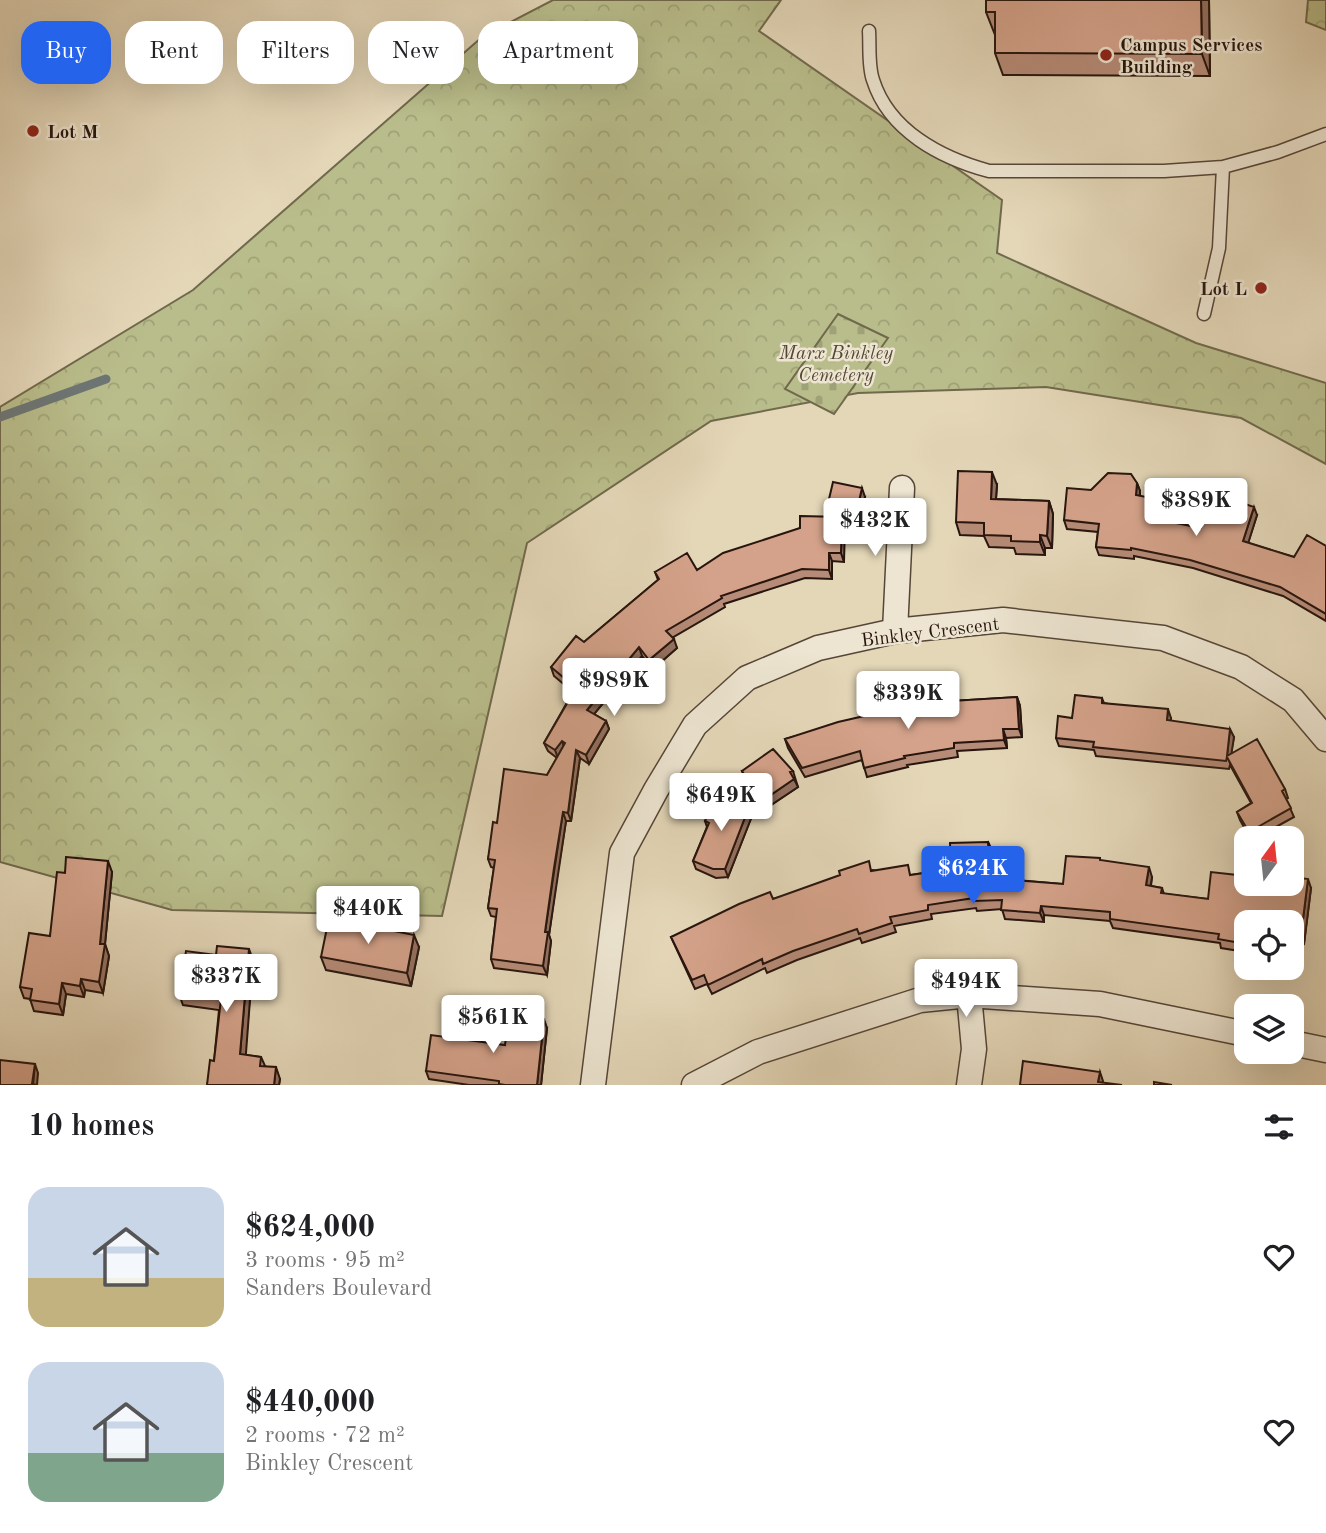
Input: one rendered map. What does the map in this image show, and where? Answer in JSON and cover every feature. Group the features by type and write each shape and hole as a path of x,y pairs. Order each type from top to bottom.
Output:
{"street":[{"path":"895,631 902,488"},
{"name":"Binkley Crescent","path":"593,1085 622,853 695,724 747,678 818,648 895,631 1003,620 1163,638 1241,667 1293,699 1326,739"},
{"path":"969,995 974,1049 969,1085"},
{"path":"694,1085 758,1052 920,1000 969,995 1100,1004 1234,1032"},
{"path":"1304,1045 1326,1050"}],"lane":[{"path":"869,31 872,79 888,110 918,140 962,163 989,171 1164,171 1223,167 1278,152 1326,134"},
{"path":"1204,314 1219,248 1223,167"}],"green space":[{"path":"553,0 781,0 759,31 1002,200 997,253 1196,343 1326,383 1326,464 1241,418 1046,387 858,393 711,421 527,543 442,916 172,910 0,862 0,407 193,290 428,84 464,84 464,53 478,41 478,84 638,84 638,21 513,21"},
{"path":"1308,0 1326,0 1326,30 1306,22"},
{"name":"Marx Binkley Cemetery","path":"838,314 888,338 834,414 785,389"}],"building":[{"name":"Campus Services Building","path":"986,0 1201,0 1202,54 995,53 995,12 986,12"},
{"path":"958,471 992,472 991,499 1049,501 1047,536 1040,535 1040,542 1011,541 1011,536 984,535 984,523 956,522"},
{"path":"1108,473 1131,474 1137,483 1136,495 1161,500 1161,520 1201,528 1203,520 1223,523 1231,499 1254,507 1243,541 1294,557 1307,535 1326,546 1326,614 1280,587 1190,560 1131,548 1096,547 1099,524 1064,520 1067,488 1091,490"},
{"path":"833,482 862,488 855,519 826,512"},
{"path":"800,516 842,517 841,553 829,553 829,570 802,569 721,596 722,598 666,631 674,639 649,660 639,647 587,710 606,721 586,755 576,750 568,813 563,812 554,868 543,966 491,959 497,909 488,908 495,860 488,859 493,822 497,823 504,769 547,775 565,743 562,741 555,750 544,743 576,688 551,667 576,636 584,642 659,579 655,572 687,553 697,570 723,553 800,528"},
{"path":"1075,695 1102,698 1102,703 1168,709 1167,720 1230,729 1227,756 1257,739 1285,789 1282,791 1291,808 1260,826 1245,826 1237,812 1252,803 1227,757 1226,761 1093,747 1094,742 1056,738 1058,716 1072,718"},
{"path":"1017,697 1019,729 1003,729 1004,740 954,743 954,748 904,756 905,758 864,768 860,751 802,768 785,739 838,722 908,706 907,701"},
{"path":"773,749 793,771 790,772 794,779 762,801 742,771"},
{"path":"716,794 749,807 725,869 713,869 693,861 709,823 705,821"},
{"path":"988,842 990,878 1063,884 1066,856 1100,858 1149,867 1146,885 1162,888 1161,893 1208,899 1211,872 1234,875 1234,896 1304,896 1304,878 1308,879 1304,911 1234,910 1234,942 1218,939 1219,934 1110,919 1110,912 1041,906 1040,913 1001,910 1002,900 974,901 974,898 928,905 928,910 890,917 892,923 859,934 857,929 763,964 762,959 708,985 704,975 692,980 671,937 770,892 773,899 840,875 839,871 869,861 871,871 908,865 910,875 951,869 950,843"},
{"path":"66,857 108,861 100,944 105,944 99,982 81,979 80,986 62,983 59,1004 30,1000 32,989 20,987 29,933 50,936 57,872 65,873"},
{"path":"329,918 414,935 407,973 321,957"},
{"path":"217,946 249,949 240,1054 261,1057 260,1066 276,1067 274,1085 207,1085 210,1060 214,1061 221,999 179,994 186,951 216,955"},
{"path":"509,1014 544,1019 537,1085 505,1085 499,1084 499,1081 426,1071 431,1035 505,1045"},
{"path":"0,1060 35,1064 32,1084 37,1085 0,1085"},
{"path":"1023,1061 1100,1072 1098,1082 1122,1085 1020,1085"}],"waterway":[{"path":"0,417 106,379"}],"place":[{"name":"Campus Services Building","path":"1106,55"},
{"name":"Lot M","path":"33,131"},
{"name":"Lot L","path":"1261,288"}]}
